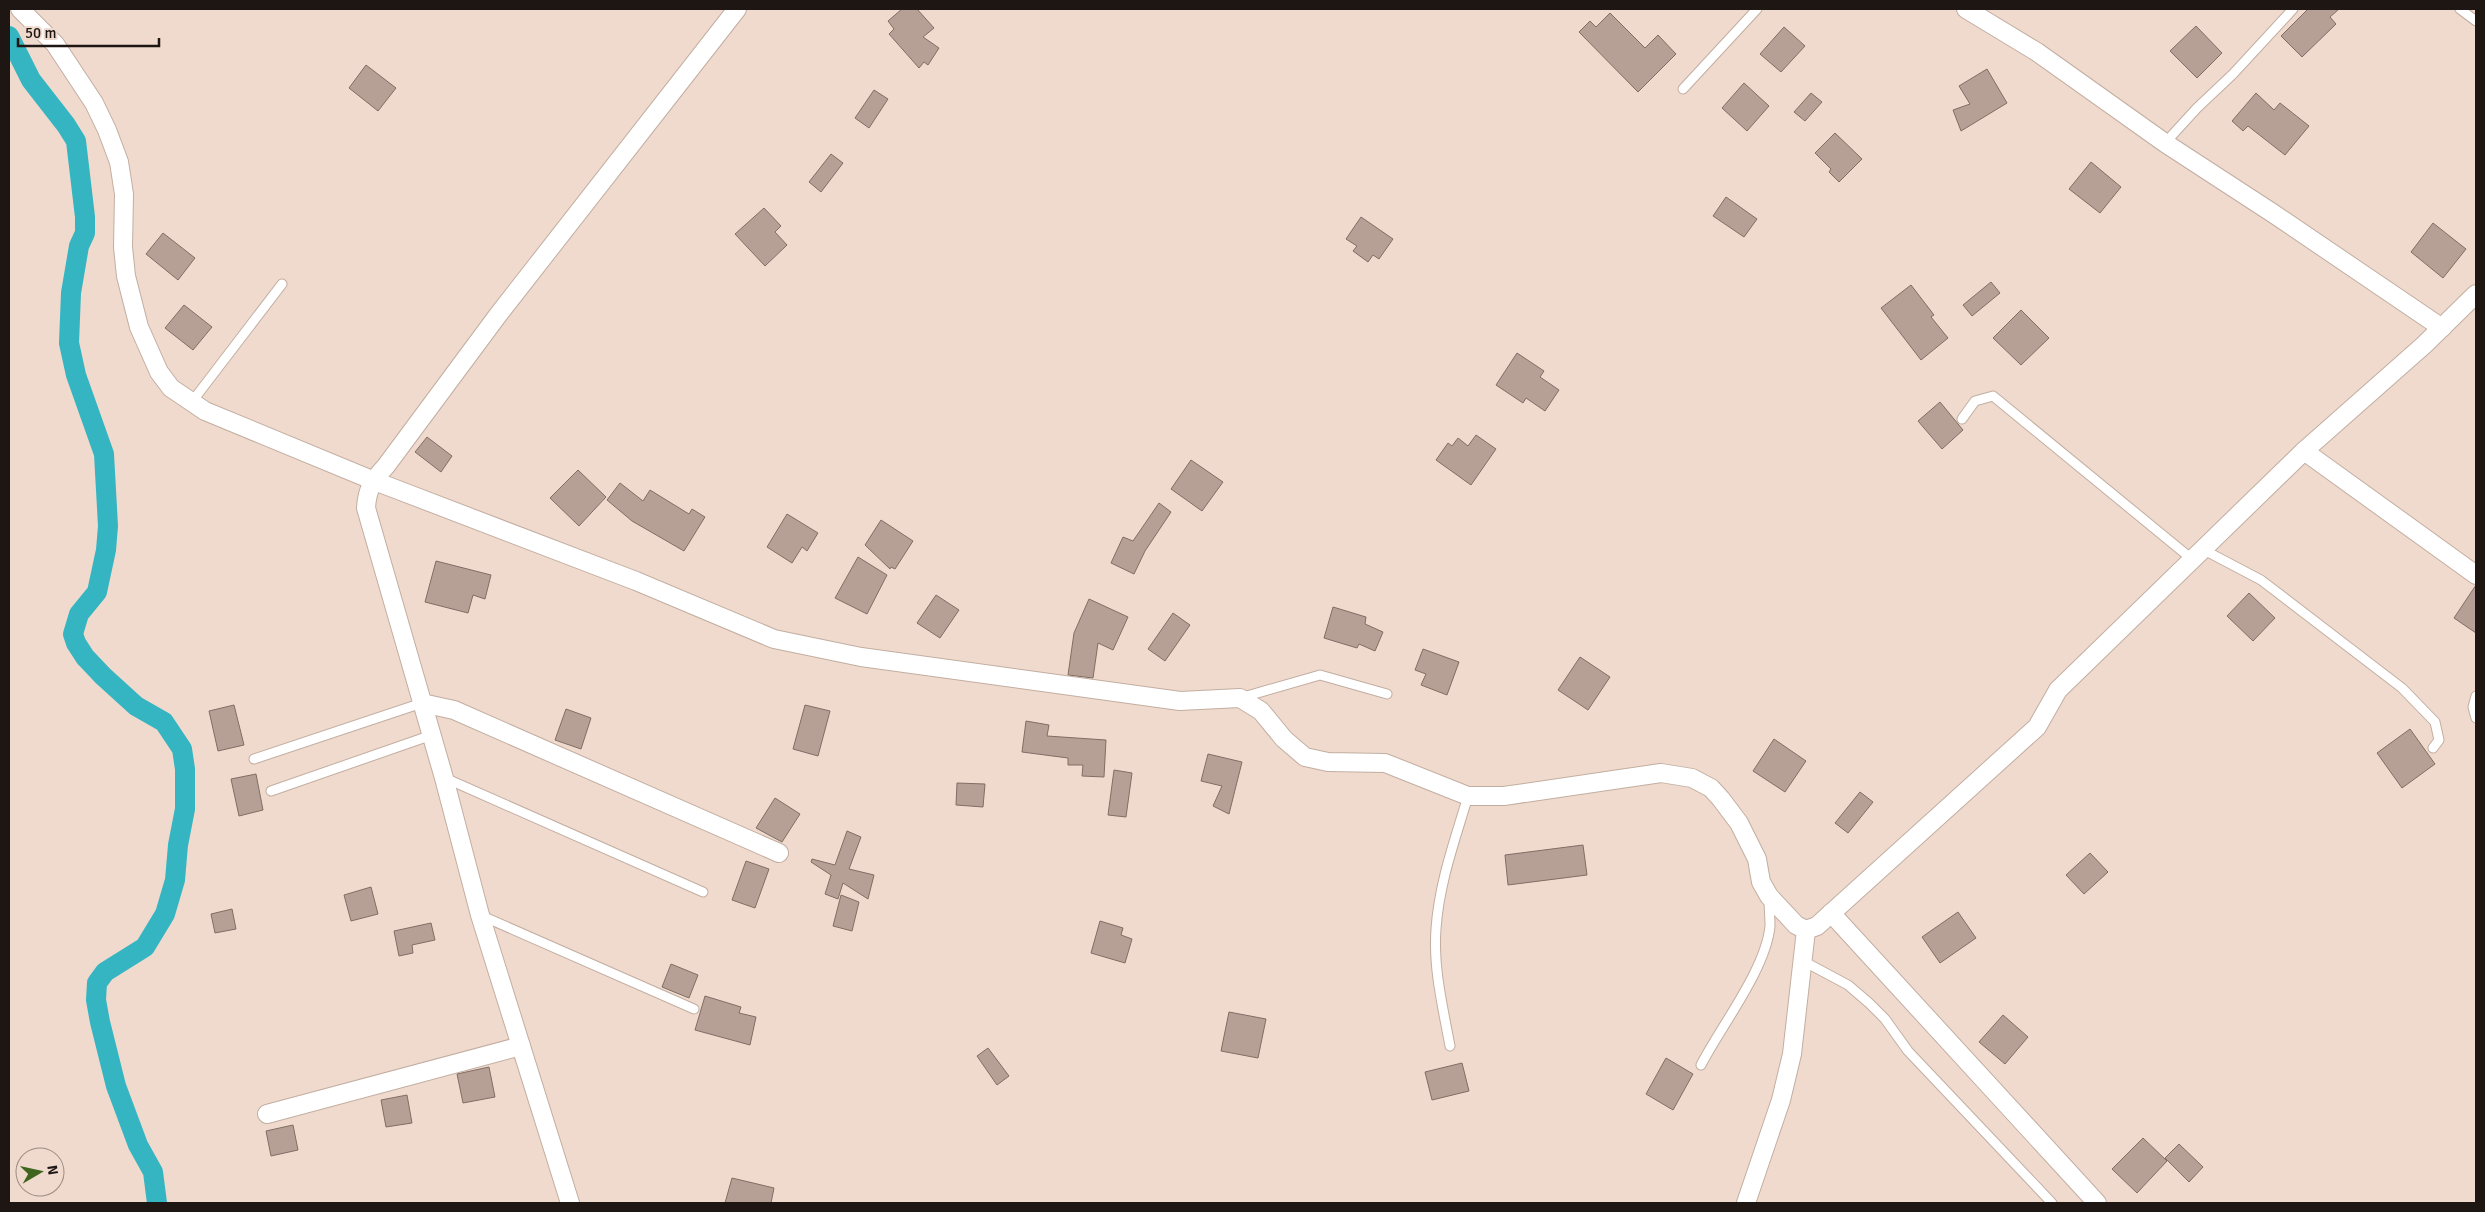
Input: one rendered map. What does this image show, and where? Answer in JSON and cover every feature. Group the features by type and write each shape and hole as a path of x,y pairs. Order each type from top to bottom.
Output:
{"street":[{"path":"20,9 55,44 94,103 107,130 119,162 124,194 123,247 126,276 139,327 158,372 171,388 191,403 213,415 372,480 636,581 774,639 861,657 1180,701 1240,698 1261,711 1284,739 1306,757 1328,762 1385,763 1468,796 1504,796 1661,773 1692,778 1711,788 1739,823 1757,859 1762,882 1769,896 1796,925 1806,930 1817,926 2037,727 2058,690 2304,452 2442,328 2476,294"},
{"path":"570,1203 480,915 432,735 366,508 367,494 372,480 386,466 498,315 737,9"},
{"path":"1966,9 2036,52 2165,143 2442,328"},
{"path":"2304,452 2476,574"},
{"path":"422,702 454,710 779,853"},
{"path":"1831,913 2097,1203"},
{"path":"1746,1203 1781,1100 1792,1054 1806,930"},
{"path":"268,1114 521,1046"}],"lane":[{"path":"1683,89 1757,9"},
{"path":"2165,143 2197,108 2233,74 2293,9"},
{"path":"2460,9 2476,21"},
{"path":"191,403 282,284"},
{"path":"1962,419 1975,401 1992,396 2198,555 2261,580 2402,688 2434,722 2438,740 2433,748"},
{"path":"1240,698 1320,675 1387,694"},
{"path":"2476,696 2473,707 2476,718"},
{"path":"254,759 422,702"},
{"path":"271,791 432,735"},
{"path":"444,778 703,892"},
{"path":"1450,1046 1438,979 1436,930 1443,882 1468,796"},
{"path":"1701,1065 1749,982 1762,954 1770,927 1769,896"},
{"path":"480,915 694,1009"},
{"path":"1803,961 1848,985 1870,1003 1885,1019 1908,1051 2052,1203"}],"building":[{"path":"902,9 917,9 934,28 923,37 939,48 928,65 924,62 919,68 889,34 894,29 888,21"},
{"path":"2308,9 2339,9 2330,17 2336,24 2302,57 2281,36"},
{"path":"1610,13 1645,48 1658,35 1676,54 1638,92 1579,32 1590,21 1596,27"},
{"path":"2196,26 2222,53 2197,78 2170,51"},
{"path":"1784,27 1805,46 1781,72 1760,54"},
{"path":"366,65 396,88 378,111 349,88"},
{"path":"1987,69 2007,103 1961,131 1953,110 1970,104 1959,86"},
{"path":"1744,83 1769,106 1747,131 1722,108"},
{"path":"874,90 888,99 869,128 855,118"},
{"path":"1811,93 1822,102 1805,121 1794,112"},
{"path":"2256,93 2274,110 2280,103 2309,126 2285,155 2248,126 2243,131 2232,121"},
{"path":"1835,133 1862,159 1839,182 1829,172 1831,169 1815,153"},
{"path":"831,154 843,163 821,192 809,182"},
{"path":"2091,162 2121,187 2100,213 2069,189"},
{"path":"1726,197 1757,219 1744,237 1713,216"},
{"path":"764,208 781,226 775,232 787,245 765,266 735,234"},
{"path":"1361,217 1393,239 1379,259 1373,255 1368,262 1353,251 1357,246 1346,239"},
{"path":"2433,223 2466,249 2443,278 2411,252"},
{"path":"163,233 195,258 178,280 146,254"},
{"path":"1991,282 2000,293 1972,316 1963,305"},
{"path":"1911,285 1934,315 1931,317 1948,338 1921,360 1881,308"},
{"path":"184,305 212,327 193,350 165,328"},
{"path":"2021,310 2049,338 2021,365 1993,338"},
{"path":"1517,353 1544,371 1540,377 1559,390 1545,411 1526,398 1523,403 1496,385"},
{"path":"1940,402 1963,430 1942,449 1918,421"},
{"path":"1476,435 1496,449 1471,485 1436,460 1448,443 1452,446 1458,438 1468,446"},
{"path":"427,437 452,456 441,472 415,452"},
{"path":"1191,460 1223,482 1202,511 1171,489"},
{"path":"578,470 606,497 579,526 550,498"},
{"path":"620,483 643,501 650,490 689,514 692,509 705,517 684,551 632,521 607,500"},
{"path":"1159,503 1171,512 1145,551 1134,574 1111,563 1123,537 1133,541"},
{"path":"787,514 818,533 807,551 802,547 792,563 767,547"},
{"path":"881,520 913,541 895,569 891,567 890,569 865,545"},
{"path":"858,557 887,575 867,614 835,598"},
{"path":"436,561 491,575 485,599 473,595 468,613 425,602"},
{"path":"2476,585 2476,633 2454,618"},
{"path":"2249,593 2275,618 2253,641 2227,616"},
{"path":"936,595 959,610 940,638 917,623"},
{"path":"1089,599 1128,617 1113,650 1098,643 1093,678 1068,675 1074,633"},
{"path":"1333,607 1366,617 1365,624 1383,632 1375,651 1359,644 1357,648 1324,638"},
{"path":"1173,613 1190,625 1165,661 1148,649"},
{"path":"1423,649 1459,662 1447,695 1421,685 1426,674 1415,670"},
{"path":"1580,657 1610,677 1588,710 1558,690"},
{"path":"234,705 244,745 218,751 209,711"},
{"path":"805,705 830,711 818,756 793,749"},
{"path":"566,709 591,718 581,749 555,740"},
{"path":"1026,721 1049,725 1047,736 1106,740 1104,777 1082,776 1083,765 1068,765 1068,758 1022,752"},
{"path":"2410,729 2435,764 2402,788 2377,753"},
{"path":"1774,739 1806,761 1785,792 1753,771"},
{"path":"1208,754 1242,762 1229,814 1213,806 1222,786 1201,781"},
{"path":"1114,770 1132,773 1126,817 1108,815"},
{"path":"256,774 263,810 239,816 231,779"},
{"path":"957,783 985,784 983,807 956,805"},
{"path":"1860,792 1873,802 1848,833 1835,823"},
{"path":"775,798 800,814 782,842 756,828"},
{"path":"847,831 861,837 849,869 874,875 868,899 843,883 838,899 825,894 831,875 811,862 812,859 835,865"},
{"path":"1583,845 1587,875 1508,885 1505,855"},
{"path":"2090,853 2108,872 2084,894 2066,875"},
{"path":"746,861 769,869 755,908 732,900"},
{"path":"371,887 378,914 351,921 344,895"},
{"path":"841,895 859,902 852,931 833,926"},
{"path":"232,909 236,929 215,933 211,914"},
{"path":"1958,912 1976,938 1940,963 1922,937"},
{"path":"1100,921 1123,928 1121,935 1132,939 1125,963 1091,953"},
{"path":"431,923 435,940 412,945 413,953 399,956 394,931"},
{"path":"671,964 698,975 689,998 662,987"},
{"path":"705,996 741,1007 739,1013 756,1017 750,1045 695,1030"},
{"path":"1229,1012 1266,1019 1258,1058 1221,1051"},
{"path":"2003,1015 2028,1037 2005,1064 1979,1042"},
{"path":"988,1048 1009,1076 997,1085 977,1056"},
{"path":"1666,1058 1693,1074 1673,1110 1646,1094"},
{"path":"1462,1063 1469,1091 1432,1100 1425,1072"},
{"path":"489,1067 495,1097 463,1103 457,1074"},
{"path":"407,1095 412,1123 386,1127 381,1100"},
{"path":"293,1125 298,1150 271,1156 266,1131"},
{"path":"2143,1138 2167,1161 2137,1193 2112,1169"},
{"path":"2179,1144 2203,1167 2189,1182 2165,1158"},
{"path":"732,1178 774,1188 771,1203 725,1203"}],"waterway":[{"path":"9,36 31,80 76,141 85,217 85,233 79,246 71,293 69,343 76,375 104,454 108,526 106,550 97,592 79,614 73,634 76,643 85,657 103,676 136,706 164,722 182,749 185,769 185,809 178,845 175,880 165,914 145,947 105,972 97,983 96,1000 100,1022 116,1086 138,1145 153,1172 157,1203"}]}
